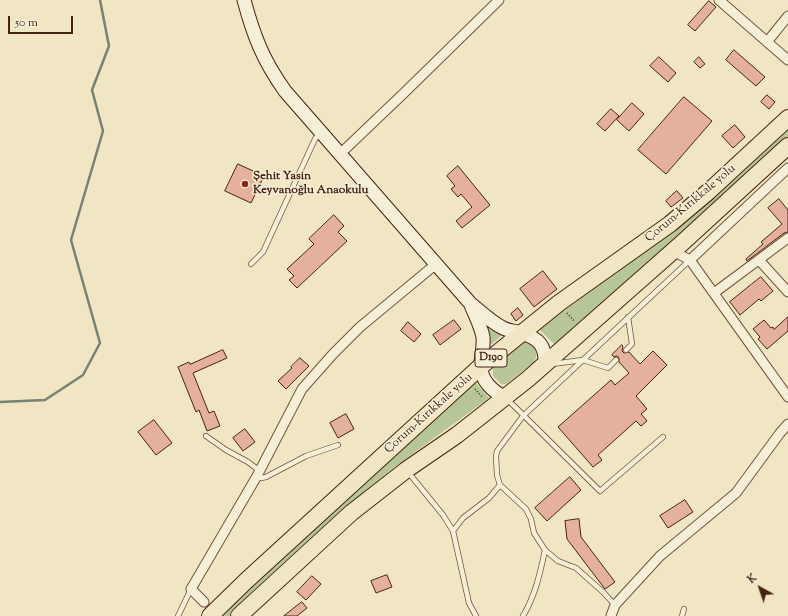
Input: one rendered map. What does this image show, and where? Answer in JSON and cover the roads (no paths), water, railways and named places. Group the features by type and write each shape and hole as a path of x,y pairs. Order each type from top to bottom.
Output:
{"highway":[{"name":"Çorum-Kırıkkale yolu","path":"207,609 247,580 480,366 559,303 670,224 714,187 788,118"},
{"name":"Çorum-Kırıkkale yolu","path":"239,616 351,513 406,470 506,398 673,251 788,146"}],"street":[{"path":"244,0 255,38 272,72 285,92 470,303 495,324 505,329 534,338 544,349 545,364"},
{"path":"340,154 499,0"},
{"path":"719,0 788,60"},
{"path":"767,42 788,16"},
{"path":"690,260 788,168"},
{"path":"759,174 770,185"},
{"path":"714,293 788,238"},
{"path":"673,251 690,260 788,397"},
{"path":"759,260 788,292"},
{"path":"207,609 191,589 259,474 298,396 308,382 360,327 436,264"},
{"path":"470,303 484,344 480,366 482,375 494,391 506,398"},
{"path":"611,616 615,605 660,556 736,493 788,424"}],"lane":[{"path":"251,264 263,252 315,139 320,133"},
{"path":"615,605 576,568 558,561 545,550 534,533 531,519 526,509 500,485 497,475 497,451 524,416 690,260"},
{"path":"626,350 632,344 628,317"},
{"path":"545,364 583,360 608,368 616,360"},
{"path":"506,398 600,491 663,437"},
{"path":"206,436 226,450 248,462 259,474 266,477 306,456 338,445"},
{"path":"406,470 443,515 453,531 469,603 476,616"},
{"path":"453,531 463,518 489,498 500,485"},
{"path":"523,616 529,606 539,579 545,550"},
{"path":"178,616 191,589"},
{"path":"682,616 684,609"}],"waterway":[{"path":"0,402 45,400 83,375 100,343 71,240 103,131 92,90 109,46 100,0"}],"place":[{"name":"Şehit Yasin Keyvanoğlu Anaokulu","path":"245,184"}]}
